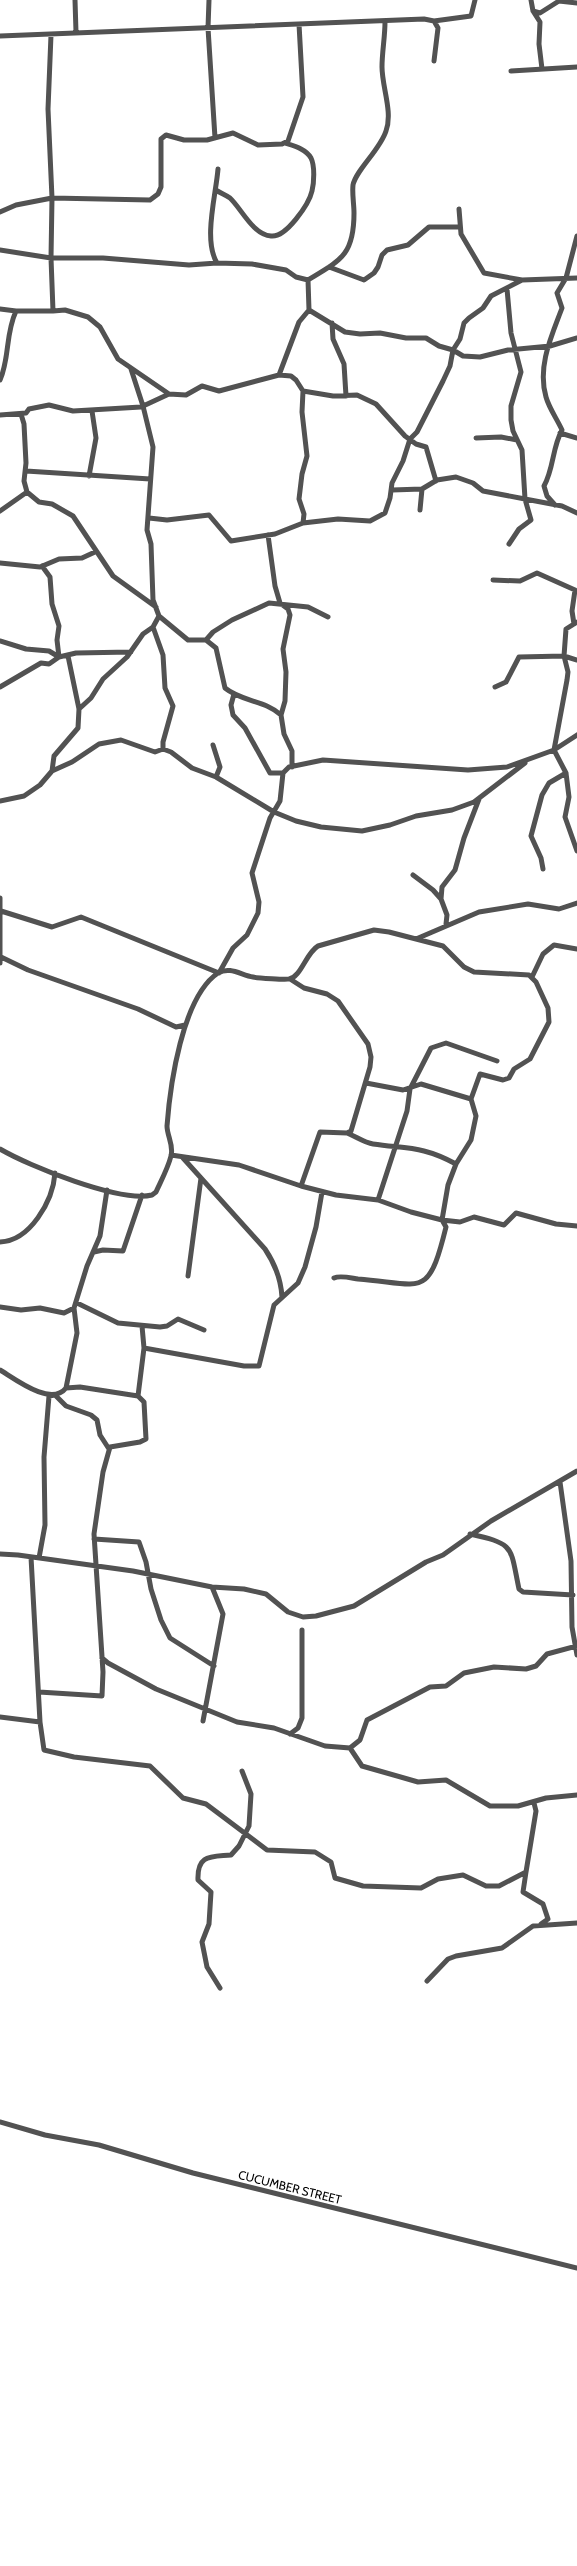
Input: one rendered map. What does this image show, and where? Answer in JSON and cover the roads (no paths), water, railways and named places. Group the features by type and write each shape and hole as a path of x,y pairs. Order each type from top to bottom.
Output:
{"street":[{"path":"75,0 76,32"},
{"path":"209,0 208,28 216,138"},
{"path":"0,36 51,35 76,32 385,22 424,19 434,21 471,16 475,0"},
{"path":"531,0 533,12 540,22 539,44 542,69"},
{"path":"533,12 540,13 559,1 577,3"},
{"path":"434,21 438,28 439,39 434,61"},
{"path":"0,250 51,258 103,258 189,265 216,263 252,264 286,270 296,277 308,280 346,254 354,224 353,186 357,175 374,156 386,132 388,121 382,65 385,22"},
{"path":"285,144 303,97 299,24"},
{"path":"51,35 48,109 52,198 51,258 53,311"},
{"path":"511,71 577,67"},
{"path":"0,212 16,205 52,198 150,200 158,194 161,187 161,139 166,135 184,140 216,138 232,134 258,145 285,144 301,148 311,158 313,175 312,192 287,230 271,236 263,234 249,222 230,198 216,190"},
{"path":"216,263 211,254 211,224 218,169"},
{"path":"459,209 459,227 461,234 484,273 522,280 577,278"},
{"path":"329,267 364,280 374,273 378,267 382,255 387,250 408,245 429,227 459,227"},
{"path":"555,505 547,496 544,486 551,473 557,440 562,430 546,396 544,364 550,346 554,326 562,308 557,293 566,278 577,236"},
{"path":"279,375 296,328 309,310 308,280"},
{"path":"149,518 167,520 209,515 231,541 268,535 303,523 338,518 364,521 377,518 385,513 392,490 392,483 403,461 410,439 417,432 450,366 453,350 460,339 464,323 483,308 491,296 508,289 522,280"},
{"path":"508,289 510,333 517,350 521,372 511,406 511,420 517,440 522,450 524,499 531,520 518,529 509,544"},
{"path":"0,308 16,311 65,310 88,317 100,327 118,359 169,394"},
{"path":"309,310 345,332 360,334 380,333 406,338 426,338 439,346 453,350 463,356 480,357 550,346 577,338"},
{"path":"0,380 5,366 9,327 16,311"},
{"path":"332,323 334,339 344,364 346,396"},
{"path":"79,709 91,698 103,679 131,652 143,634 153,627 159,616 158,608 153,600 151,578 151,544 147,530 153,447 143,406 131,368"},
{"path":"0,415 21,414 29,409 49,405 72,411 92,411 143,406 169,394 186,395 202,386 219,391 279,375 291,376 303,391 302,412 307,456 302,474 300,499 304,514 303,523"},
{"path":"303,391 357,396 376,404 410,439 426,447 436,481"},
{"path":"89,476 96,438 92,411"},
{"path":"21,414 26,471 24,481 27,492 39,502 52,504 73,516 95,552 117,580 158,608"},
{"path":"560,433 577,438"},
{"path":"476,438 501,437 517,440"},
{"path":"26,471 61,472 89,476 150,479"},
{"path":"392,490 422,489 436,481 456,477 473,483 482,491 555,505 577,513"},
{"path":"420,510 422,489"},
{"path":"0,511 27,492"},
{"path":"268,535 270,560 280,603 288,609 290,615 283,649 286,672 285,701 281,715 284,734 292,751 292,767"},
{"path":"0,563 42,566 59,559 82,558 95,552"},
{"path":"42,566 50,577 52,604 59,626 57,640 59,657"},
{"path":"493,580 520,581 537,573 566,584 575,590 572,611 576,623 566,629 564,656 568,672 554,750 566,773 568,797 565,817 577,851"},
{"path":"206,640 213,632 232,620 269,603 308,607 328,617"},
{"path":"159,616 188,640 206,640 216,648 225,688 234,694 273,707 281,715"},
{"path":"153,627 163,655 165,688 173,706 163,742 163,749"},
{"path":"0,641 26,649 49,652 59,657"},
{"path":"0,687 41,663 49,664 59,657 76,653 131,652"},
{"path":"52,771 54,756 78,728 79,709 68,656"},
{"path":"495,688 506,682 519,657 564,656 577,660"},
{"path":"234,694 231,705 233,715 249,735 265,768 270,773 283,773 292,767 323,760 475,770 507,767 528,761 554,750 577,735"},
{"path":"0,801 24,796 40,785 52,771 72,762 99,744 121,740 155,752 163,749 180,757 192,768 216,777 274,812 311,826 362,831 390,825 416,816 452,810 479,799 528,761"},
{"path":"213,745 220,767 216,777"},
{"path":"0,1150 18,1160 55,1174 107,1190 148,1196 156,1192 171,1155 171,1141 167,1128 172,1085 185,1025 203,991 219,973 233,948 247,935 258,912 259,902 252,873 270,818 280,801 283,773"},
{"path":"543,869 541,858 531,836 542,795 549,783 566,773"},
{"path":"441,899 442,887 455,870 464,838 479,799"},
{"path":"413,875 433,890 441,899 446,908 446,924"},
{"path":"0,902 0,960 138,1009 176,1027 185,1025"},
{"path":"416,939 446,924 479,912 528,904 559,909 577,903"},
{"path":"1,911 52,927 81,918 219,973 234,971 254,978 290,980 304,988 332,997 352,1019 368,1044 372,1057 366,1083 361,1092 351,1131 347,1133"},
{"path":"290,980 296,976 311,950 318,946 374,930 443,946 464,966 474,972 526,974 532,977 548,1008 549,1022 530,1059 514,1069 510,1078 503,1080 480,1074 471,1099 476,1116 472,1133 456,1164 448,1185 442,1220 446,1227 439,1255 432,1273 426,1281 411,1285 388,1281 334,1278"},
{"path":"532,977 543,954 554,945 577,949"},
{"path":"378,1200 394,1145 407,1111 410,1089 430,1048 446,1042 497,1061"},
{"path":"366,1083 403,1090 410,1089 421,1084 471,1099"},
{"path":"301,1186 320,1132 347,1133 371,1144 394,1145 435,1153 456,1164"},
{"path":"171,1155 183,1158 239,1165 322,1192 378,1200 411,1212 442,1220 460,1222 474,1217 504,1225 516,1213 556,1224 577,1226"},
{"path":"183,1158 265,1249 274,1264 281,1284 282,1297"},
{"path":"0,1242 16,1240 36,1221 54,1186 55,1174"},
{"path":"188,1276 201,1178"},
{"path":"0,1307 21,1310 40,1308 64,1313 74,1308 77,1303 83,1279 100,1236 107,1190"},
{"path":"144,1348 244,1366 259,1366 274,1305 298,1283 305,1268 316,1227 322,1192"},
{"path":"94,1252 103,1250 116,1252 124,1250 142,1195"},
{"path":"77,1303 118,1322 142,1326 167,1326 178,1319 204,1330"},
{"path":"39,1558 46,1525 44,1457 48,1396 60,1394 66,1388 77,1333 74,1308"},
{"path":"138,1396 144,1348 142,1326"},
{"path":"0,1370 23,1385 54,1395 66,1406 94,1418 100,1435 109,1449"},
{"path":"39,1692 102,1696 102,1658 94,1539 98,1503 109,1449 113,1445 140,1442 146,1439 144,1402 138,1396 80,1387 66,1388"},
{"path":"0,1554 39,1558 148,1574 212,1587 244,1589 266,1594 288,1612 303,1617 316,1616 354,1606 426,1562 443,1555 470,1534 577,1471"},
{"path":"560,1482 572,1561 575,1647 577,1655"},
{"path":"470,1534 500,1541 511,1550 519,1589 523,1592 573,1595"},
{"path":"94,1539 139,1542 161,1620 170,1638 214,1666"},
{"path":"31,1557 40,1722 44,1750 74,1757 150,1766 183,1798 206,1804 267,1850 316,1852 331,1862 335,1878 363,1886 421,1888 438,1879 463,1875 486,1886 499,1886 526,1872"},
{"path":"203,1721 223,1614 212,1587"},
{"path":"290,1734 298,1728 302,1718 302,1630"},
{"path":"102,1658 108,1663 156,1689 237,1722 269,1726 325,1746 350,1748 360,1740 367,1720 430,1687 446,1686 464,1673 494,1667 526,1669 536,1666 547,1654 575,1647"},
{"path":"0,1717 40,1722"},
{"path":"350,1748 362,1766 418,1782 446,1780 490,1806 534,1803 546,1798 577,1796"},
{"path":"220,1988 207,1967 203,1951 202,1942 209,1924 211,1892 198,1880 198,1872 203,1859 209,1856 231,1855 246,1834 251,1794 242,1770"},
{"path":"534,1803 536,1811 523,1892 543,1904 548,1919 540,1925"},
{"path":"427,1982 448,1959 502,1948 527,1928 540,1925 577,1923"},
{"name":"CUCUMBER STREET","path":"0,2122 45,2135 99,2145 193,2173 577,2268"}]}
